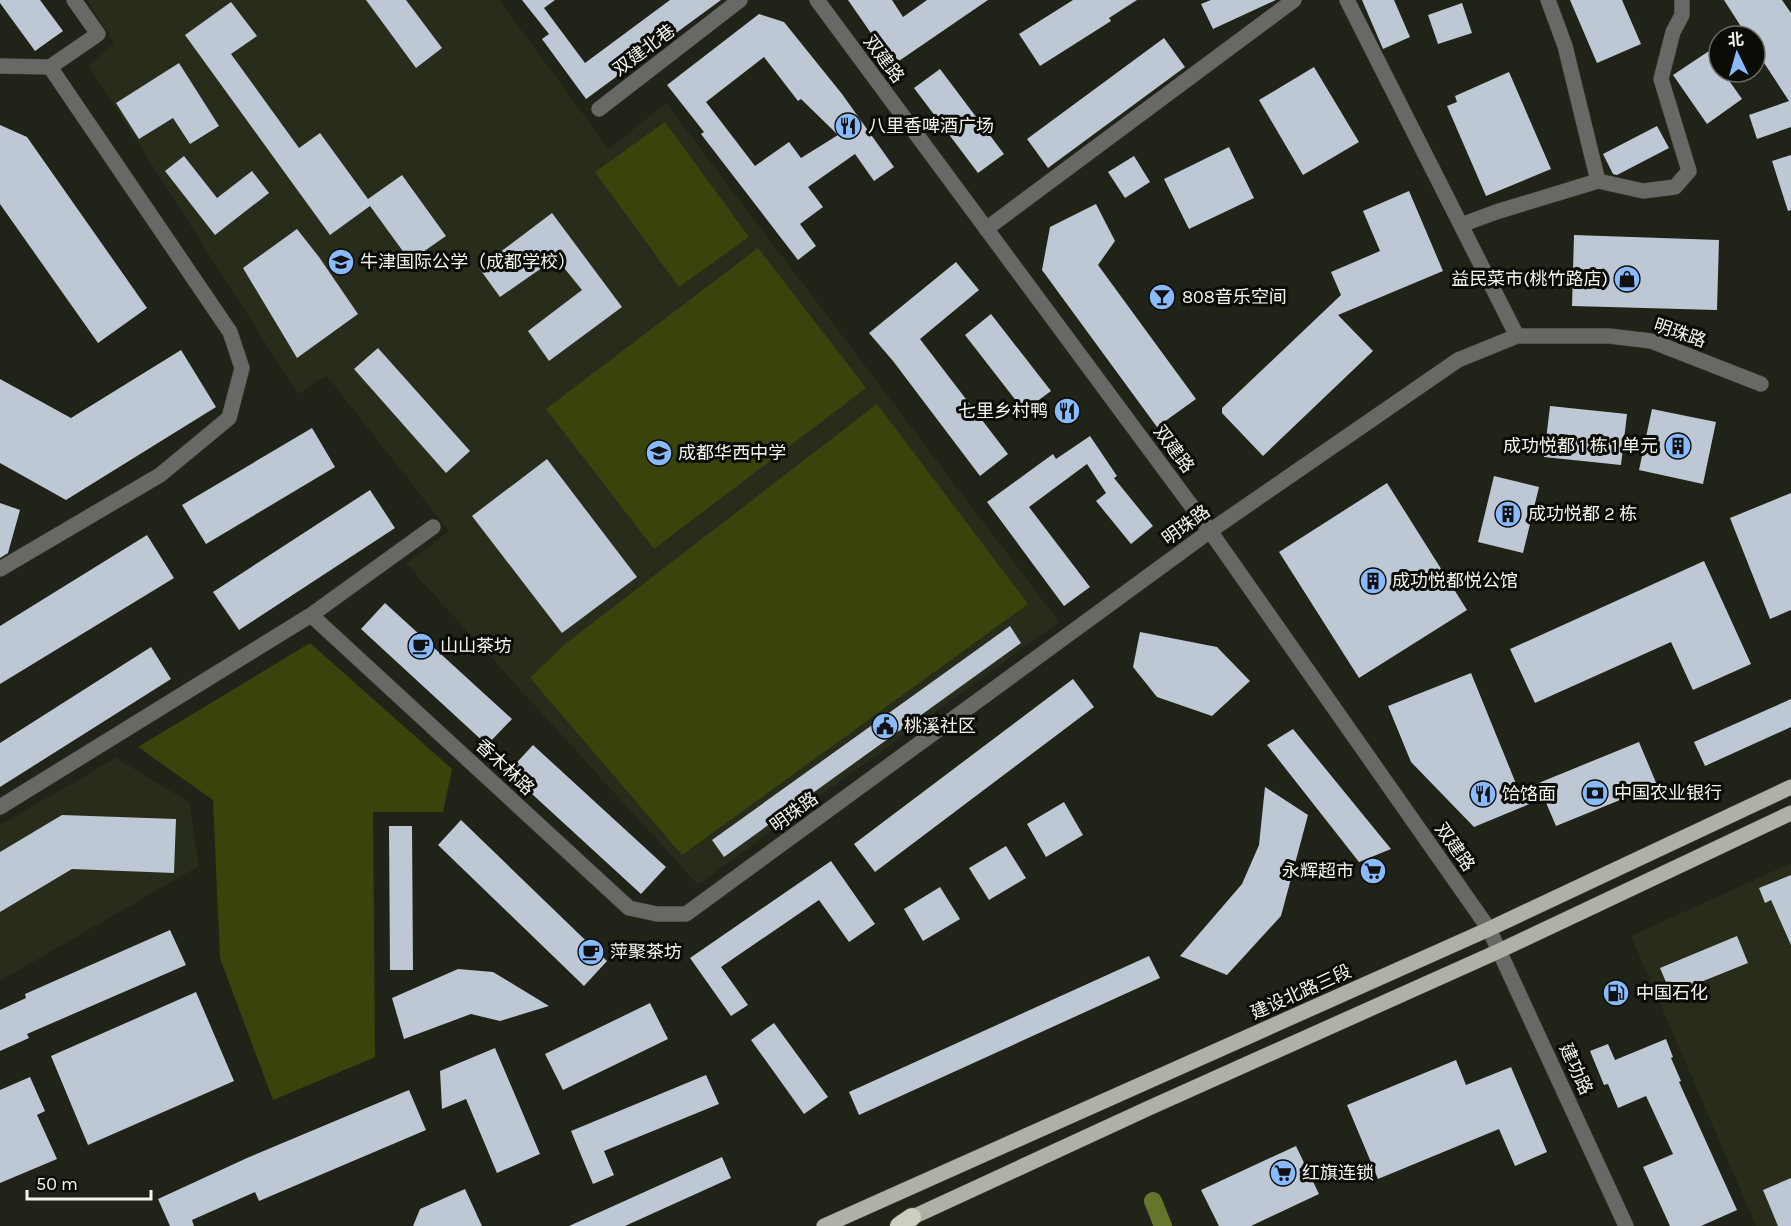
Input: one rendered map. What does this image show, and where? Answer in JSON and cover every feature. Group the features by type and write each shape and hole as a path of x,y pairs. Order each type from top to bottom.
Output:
{"main road":[{"name":"建设北路三段","path":"824,1226 1489,929 1791,787"},
{"path":"894,1226 1149,1108 1499,951 1791,813"}],"street":[{"path":"0,66 50,67 98,34 74,0"},
{"name":"双建北巷","path":"599,109 740,0"},
{"name":"双建路","path":"817,0 1210,531 1489,929"},
{"path":"987,230 1294,0"},
{"path":"1347,0 1517,336"},
{"path":"1548,0 1565,46 1598,181"},
{"path":"1461,225 1598,181 1643,191 1675,187 1689,171 1661,79 1673,32 1682,15 1682,0"},
{"path":"0,569 160,475 220,426 229,418 242,368 230,332 50,67"},
{"name":"明珠路","path":"686,914 1210,531 1458,360 1517,336 1609,336 1651,341 1761,384"},
{"path":"0,807 311,615 433,527"},
{"name":"香木林路","path":"311,615 629,908 657,914 686,914"},
{"name":"建功路","path":"1489,929 1626,1226"}],"shaded area":[{"name":"成都华西中学","path":"87,0 499,0 609,149 666,103 1059,622 698,885 406,564 449,531 326,375 298,394 89,66 114,43"},
{"path":"116,758 189,802 199,866 0,981 0,825"},
{"path":"1791,863 1791,1226 1756,1226 1631,936"}],"green space":[{"path":"665,122 749,237 679,287 595,172"},
{"path":"758,248 866,388 654,549 546,409"},
{"path":"877,404 1028,604 682,855 530,678 564,645"},
{"path":"310,643 452,769 443,812 373,812 375,1057 273,1100 220,958 213,800 138,747"}],"building":[{"path":"0,0 40,0 63,31 35,51"},
{"path":"366,0 406,0 442,48 416,68"},
{"path":"522,0 555,0 544,8 585,63 670,0 721,0 586,99 542,39 549,34"},
{"path":"848,0 892,0 903,17 927,0 988,0 893,65"},
{"path":"1073,0 1137,0 1109,18 1111,21 1040,66 1019,34"},
{"path":"1211,0 1276,0 1213,29 1201,4"},
{"path":"1362,0 1394,0 1410,37 1383,49"},
{"path":"1570,0 1622,0 1641,44 1597,63"},
{"path":"1724,0 1782,0 1791,13 1791,127 1757,139 1749,115 1789,101 1767,67 1767,24 1739,24"},
{"path":"231,2 257,36 231,54 299,148 320,133 368,199 402,175 446,236 410,261 370,206 330,235 185,35"},
{"path":"1462,3 1472,33 1438,44 1428,15"},
{"path":"759,14 784,22 842,94 894,167 874,181 855,154 808,187 823,207 800,224 816,246 798,260 701,134 704,132 667,85","holes":["764,57 798,101 801,99 838,135 801,158 789,142 755,166 706,102"]},
{"path":"1164,38 1185,67 1048,168 1027,139"},
{"path":"1707,52 1707,84 1731,84 1742,99 1707,124 1673,75"},
{"path":"179,63 219,126 190,144 173,118 139,139 116,103"},
{"path":"1314,67 1359,142 1303,175 1259,100"},
{"path":"940,69 1004,154 978,173 914,88"},
{"path":"1509,72 1551,169 1486,196 1447,106 1457,102 1455,96"},
{"path":"0,125 27,137 147,308 98,343 0,204"},
{"path":"1657,126 1669,148 1617,175 1613,174 1603,154"},
{"path":"1229,147 1254,198 1189,229 1164,179"},
{"path":"1791,155 1791,210 1788,211 1772,161"},
{"path":"184,156 217,198 252,171 269,193 215,235 165,171"},
{"path":"1134,156 1150,182 1125,198 1108,172"},
{"path":"1409,191 1443,271 1338,315 1373,351 1263,456 1222,413 1222,408 1341,295 1331,272 1380,251 1363,211"},
{"path":"1096,204 1115,241 1098,265 1196,399 1157,427 1042,270 1050,227"},
{"path":"552,213 622,307 549,361 528,331 582,290 556,258 500,297 479,268"},
{"path":"297,229 358,314 297,358 243,268"},
{"path":"1574,235 1719,240 1717,310 1572,306"},
{"path":"956,262 979,290 920,339 1008,454 980,476 869,333"},
{"path":"991,314 1051,391 1024,411 965,335"},
{"path":"378,348 470,451 446,473 354,369"},
{"path":"181,350 216,407 66,500 0,463 0,379 71,418"},
{"path":"1550,406 1627,414 1621,465 1544,457"},
{"name":"成功悦都 1 栋 1 单元","path":"1652,409 1716,422 1703,484 1639,470"},
{"path":"312,428 335,467 206,544 182,505"},
{"path":"1090,436 1117,476 1114,478 1153,526 1131,544 1096,501 1106,493 1087,464 1029,507 1090,587 1064,606 987,502 1053,454 1056,459"},
{"path":"547,459 637,577 562,633 472,516"},
{"name":"成功悦都 2 栋","path":"1494,476 1539,487 1523,553 1478,542"},
{"name":"成功悦都悦公馆","path":"1387,483 1467,610 1359,678 1279,552"},
{"path":"370,490 395,528 239,630 213,592"},
{"path":"1791,493 1791,610 1770,619 1730,518"},
{"path":"0,503 20,510 8,553 0,558"},
{"path":"147,535 174,578 0,684 0,626"},
{"path":"1704,561 1751,664 1693,690 1671,642 1535,703 1510,649"},
{"path":"385,603 512,719 487,745 361,629"},
{"path":"1010,626 1021,643 724,857 712,840"},
{"path":"1140,632 1217,647 1250,681 1212,716 1157,697 1133,667"},
{"path":"151,647 171,679 0,787 0,743"},
{"path":"1471,673 1519,791 1639,742 1657,785 1556,826 1544,798 1474,827 1411,762 1388,706"},
{"path":"1073,679 1094,707 875,872 854,844"},
{"path":"1791,699 1791,727 1705,766 1694,742"},
{"path":"1293,729 1391,849 1359,862 1267,745"},
{"path":"533,745 666,867 641,894 508,772"},
{"path":"1265,787 1308,815 1281,916 1227,975 1180,956 1242,884 1259,845"},
{"path":"1064,802 1083,835 1046,857 1027,824"},
{"path":"62,815 176,819 174,873 72,869 0,912 0,852"},
{"path":"461,820 607,961 584,986 438,845"},
{"path":"389,826 412,826 413,970 390,970"},
{"path":"1006,846 1026,878 989,900 969,868"},
{"path":"831,861 875,924 849,942 819,900 721,967 748,1005 731,1016 690,958"},
{"path":"1791,875 1791,945 1771,900 1765,903 1759,888"},
{"path":"940,887 960,919 923,941 904,909"},
{"path":"170,930 186,965 27,1034 29,1038 0,1051 0,1010 26,998 25,994"},
{"path":"1737,936 1748,963 1671,994 1660,968"},
{"path":"1149,956 1160,978 859,1115 849,1092"},
{"path":"458,969 493,972 549,1006 500,1021 471,1014 404,1039 392,998"},
{"path":"196,992 234,1081 88,1145 51,1056"},
{"path":"650,1003 668,1039 563,1090 545,1054"},
{"path":"774,1023 828,1097 804,1114 751,1040"},
{"path":"1666,1039 1681,1081 1679,1082 1737,1210 1701,1226 1670,1226 1643,1167 1673,1154 1646,1096 1618,1108 1608,1084 1604,1085 1590,1051 1608,1044 1615,1060"},
{"path":"495,1048 540,1154 497,1173 466,1099 442,1109 440,1071"},
{"path":"1456,1060 1466,1085 1511,1067 1547,1152 1515,1166 1499,1129 1378,1179 1347,1105"},
{"path":"706,1075 719,1104 604,1151 614,1175 593,1184 571,1131"},
{"path":"30,1077 45,1111 37,1115 57,1159 0,1183 0,1090"},
{"path":"409,1090 426,1130 259,1201 255,1192 192,1220 194,1226 170,1226 158,1199 247,1158"},
{"path":"1296,1146 1319,1194 1251,1226 1219,1226 1201,1190"},
{"path":"722,1157 731,1178 625,1226 569,1226"},
{"path":"1791,1178 1791,1226 1778,1226 1763,1190"},
{"path":"465,1189 482,1226 413,1226 420,1209"}],"waterway":[{"path":"1153,1201 1163,1226"}],"place":[{"name":"八里香啤酒广场","path":"848,126"},
{"name":"牛津国际公学（成都学校）","path":"341,262"},
{"name":"益民菜市(桃竹路店)","path":"1627,279"},
{"name":"808音乐空间","path":"1162,297"},
{"name":"七里乡村鸭","path":"1067,411"},
{"name":"成功悦都 1 栋 1 单元","path":"1678,446"},
{"name":"成都华西中学","path":"659,453"},
{"name":"成功悦都 2 栋","path":"1508,514"},
{"name":"成功悦都悦公馆","path":"1373,581"},
{"name":"山山茶坊","path":"421,646"},
{"name":"桃溪社区","path":"885,726"},
{"name":"中国农业银行","path":"1595,793"},
{"name":"饸饹面","path":"1483,794"},
{"name":"永辉超市","path":"1373,871"},
{"name":"萍聚茶坊","path":"591,952"},
{"name":"中国石化","path":"1616,993"},
{"name":"红旗连锁","path":"1283,1173"}]}
